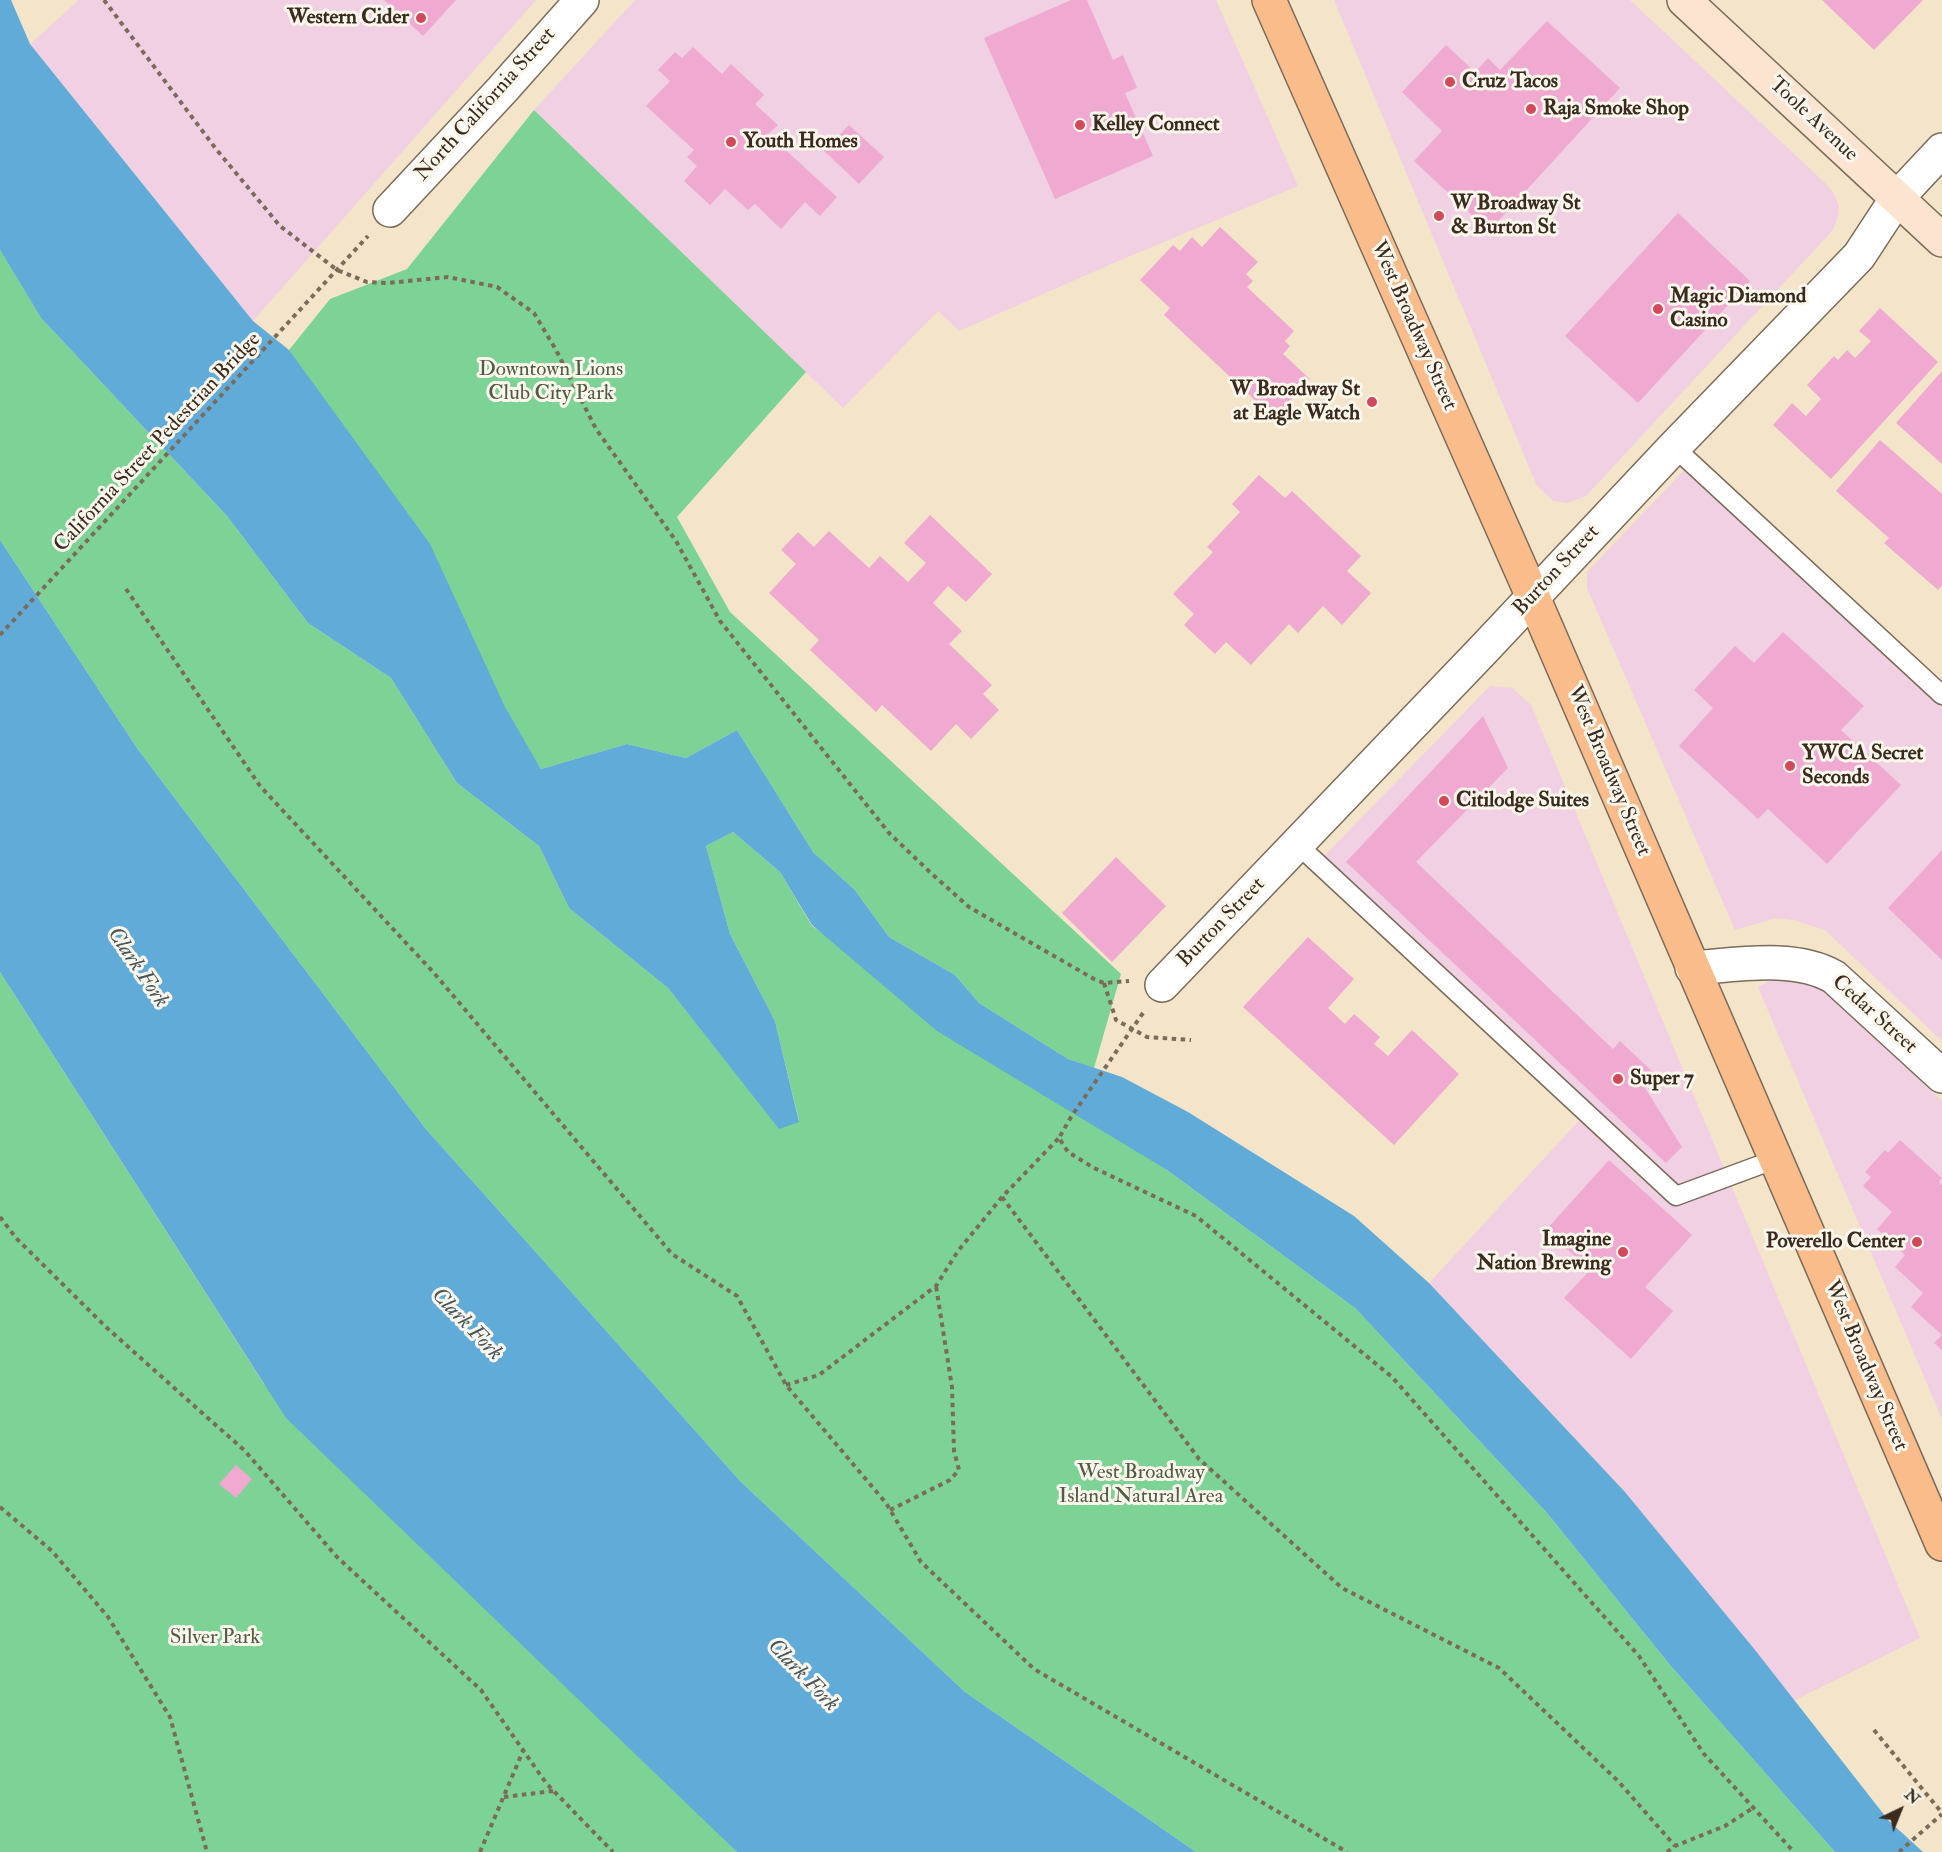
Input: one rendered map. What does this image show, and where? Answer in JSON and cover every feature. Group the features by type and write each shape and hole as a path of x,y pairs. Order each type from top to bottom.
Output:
{"main road":[{"name":"West Broadway Street","path":"1269,0 1533,597 1942,1544"},
{"name":"Toole Avenue","path":"1684,0 1942,240"}],"street":[{"name":"North California Street","path":"390,210 582,0"},
{"name":"Burton Street","path":"1162,985 1859,256 1897,198 1942,150"},
{"name":"Cedar Street","path":"1692,968 1783,964 1817,968 1834,977 1942,1076"}],"lane":[{"path":"1674,447 1942,695"},
{"path":"1297,844 1676,1196 1776,1159"}],"path":[{"path":"104,0 216,149 280,226 337,270 367,282 388,283 448,277 496,287 534,313 556,350 596,429 676,541 720,621 889,833 932,874 969,907 1094,980 1104,983 1126,982 1148,976 1162,985 1059,1138 1002,1197 958,1251 936,1286 819,1375 786,1385"},
{"name":"California Street Pedestrian Bridge","path":"0,635 390,210"},
{"path":"126,589 260,786 434,973 672,1254 737,1296 786,1385 886,1503 921,1562 1034,1668 1347,1852"},
{"path":"1104,983 1116,1020 1147,1037 1191,1040"},
{"path":"1059,1138 1068,1152 1094,1168 1196,1216 1392,1377 1639,1656 1704,1754 1794,1852"},
{"path":"1002,1197 1198,1460 1342,1588 1499,1668 1618,1781 1675,1846"},
{"path":"0,1217 16,1238 107,1328 245,1451 337,1557 482,1690 546,1783 613,1852"},
{"path":"890,1510 950,1480 958,1470 954,1451 952,1388 936,1286"},
{"path":"0,1507 52,1551 108,1617 170,1717 207,1852"},
{"path":"1874,1730 1942,1813 1899,1852"},
{"path":"480,1852 524,1750"},
{"path":"503,1797 553,1791"},
{"path":"1667,1852 1675,1846 1725,1826 1753,1808"}],"shaded area":[{"path":"79,0 536,0 253,321 30,44"},
{"path":"635,0 1216,0 1298,186 959,331 938,311 843,408 534,110"},
{"path":"1334,0 1630,0 1833,192 1839,206 1833,230 1586,496 1568,503 1553,501 1537,486"},
{"path":"1691,463 1942,695 1942,1041 1825,930 1794,920 1776,918 1735,930 1587,588 1587,572"},
{"path":"1490,686 1512,688 1531,705 1920,1638 1793,1701 1625,1492 1429,1283 1586,1113 1317,863"},
{"path":"1800,978 1815,982 1942,1101 1942,1419 1758,987 1773,979"}],"green space":[{"name":"Downtown Lions Club City Park","path":"534,110 806,372 677,517 730,612 1121,974 1094,1068 1068,1059 979,1003 955,975 889,937 855,890 813,852 737,730 686,758 627,744 541,769 289,350 330,299 407,269"},
{"name":"West Broadway Island Natural Area","path":"0,250 41,318 227,516 308,623 391,678 457,783 539,846 569,908 668,988 779,1128 799,1121 775,1021 730,934 706,846 733,832 780,872 812,926 1167,1170 1355,1308 1547,1513 1670,1665 1835,1852 1196,1852 965,1692 740,1481 425,1128 139,751 0,540"},
{"name":"Silver Park","path":"0,972 264,1384 737,1852 0,1852"}],"water":[{"path":"0,0 11,0 30,44 253,321 289,350 430,544 505,707 541,769 627,744 686,758 737,730 813,852 855,890 889,937 955,975 979,1003 1068,1059 1122,1077 1188,1112 1354,1216 1429,1283 1625,1492 1755,1650 1889,1821 1923,1852 1835,1852 1670,1665 1547,1513 1355,1308 1167,1170 937,1031 812,925 780,872 733,832 706,846 730,934 775,1021 799,1122 779,1129 668,988 569,908 539,846 457,783 391,678 308,623 227,516 41,318 0,250"},
{"name":"Clark Fork","path":"0,540 139,751 425,1128 740,1481 965,1692 1196,1852 737,1852 286,1418 0,972"}],"building":[{"name":"Western Cider","path":"384,0 456,0 423,36"},
{"name":"Kelley Connect","path":"1071,0 1087,0 1113,60 1123,55 1137,88 1125,93 1153,156 1055,199 984,38"},
{"path":"1822,0 1923,0 1874,50"},
{"name":"Raja Smoke Shop","path":"1547,21 1620,88 1489,231 1414,161 1442,131 1402,92 1446,45 1475,72 1488,58 1500,70"},
{"name":"Youth Homes","path":"693,47 722,74 731,64 764,95 755,104 778,125 768,134 837,197 820,216 805,202 781,229 755,204 748,210 725,189 710,205 684,181 697,166 687,157 694,150 646,106 670,81 658,70 675,52 682,58"},
{"path":"849,125 884,157 859,184 824,151"},
{"name":"Magic Diamond Casino","path":"1678,213 1750,281 1638,403 1565,336"},
{"path":"1220,227 1258,262 1246,274 1253,281 1247,287 1294,331 1285,341 1290,346 1283,354 1310,379 1274,418 1164,315 1170,308 1140,280 1173,245 1180,251 1192,237 1202,247"},
{"path":"1880,308 1938,362 1831,479 1773,425 1792,403 1806,416 1821,399 1807,385 1834,356 1838,360 1847,350 1855,358 1871,341 1859,331"},
{"path":"1942,371 1942,464 1896,423"},
{"path":"1880,440 1942,494 1942,585 1938,590 1884,543 1889,538 1836,491"},
{"path":"1259,475 1285,498 1292,491 1361,556 1347,571 1371,593 1342,625 1323,606 1298,633 1289,624 1251,665 1226,642 1215,654 1184,625 1194,614 1173,594 1213,552 1207,547 1240,512 1232,504"},
{"path":"930,515 992,574 966,602 948,586 933,603 962,631 949,644 992,685 983,694 999,710 971,739 956,724 931,751 882,705 876,712 810,650 819,640 769,593 796,564 781,550 798,532 814,547 829,531 869,568 880,556 908,582 926,563 904,543"},
{"name":"YWCA Secret Seconds","path":"1783,632 1864,706 1841,730 1901,785 1827,864 1768,809 1758,819 1679,746 1713,708 1694,690 1735,646 1754,663"},
{"path":"1483,716 1508,768 1416,862 1613,1049 1620,1041 1657,1076 1645,1088 1682,1147 1666,1163 1346,862"},
{"path":"1942,850 1942,960 1888,908"},
{"path":"1116,857 1166,906 1112,962 1062,913"},
{"path":"1308,937 1354,979 1328,1008 1345,1024 1354,1014 1380,1037 1374,1044 1388,1056 1412,1030 1459,1074 1394,1145 1243,1007"},
{"name":"Poverello Center","path":"1900,1140 1942,1178 1939,1182 1942,1185 1942,1335 1911,1307 1923,1293 1895,1267 1905,1255 1877,1229 1892,1212 1863,1186 1871,1177 1865,1172 1885,1150 1888,1153"},
{"name":"Imagine Nation Brewing","path":"1609,1160 1692,1235 1645,1287 1673,1311 1631,1359 1564,1298 1590,1270 1546,1230"},
{"path":"1942,1335 1942,1350 1934,1343"},
{"path":"236,1465 252,1479 236,1498 219,1484"}],"place":[{"name":"Western Cider","path":"421,18"},
{"name":"Cruz Tacos","path":"1450,82"},
{"name":"Raja Smoke Shop","path":"1531,109"},
{"name":"Kelley Connect","path":"1080,125"},
{"name":"Youth Homes","path":"731,142"},
{"name":"W Broadway St & Burton St","path":"1439,216"},
{"name":"Magic Diamond Casino","path":"1658,309"},
{"name":"W Broadway St at Eagle Watch","path":"1372,402"},
{"name":"YWCA Secret Seconds","path":"1790,766"},
{"name":"Citilodge Suites","path":"1444,801"},
{"name":"Super 7","path":"1618,1079"},
{"name":"Poverello Center","path":"1917,1242"},
{"name":"Imagine Nation Brewing","path":"1623,1252"}]}
